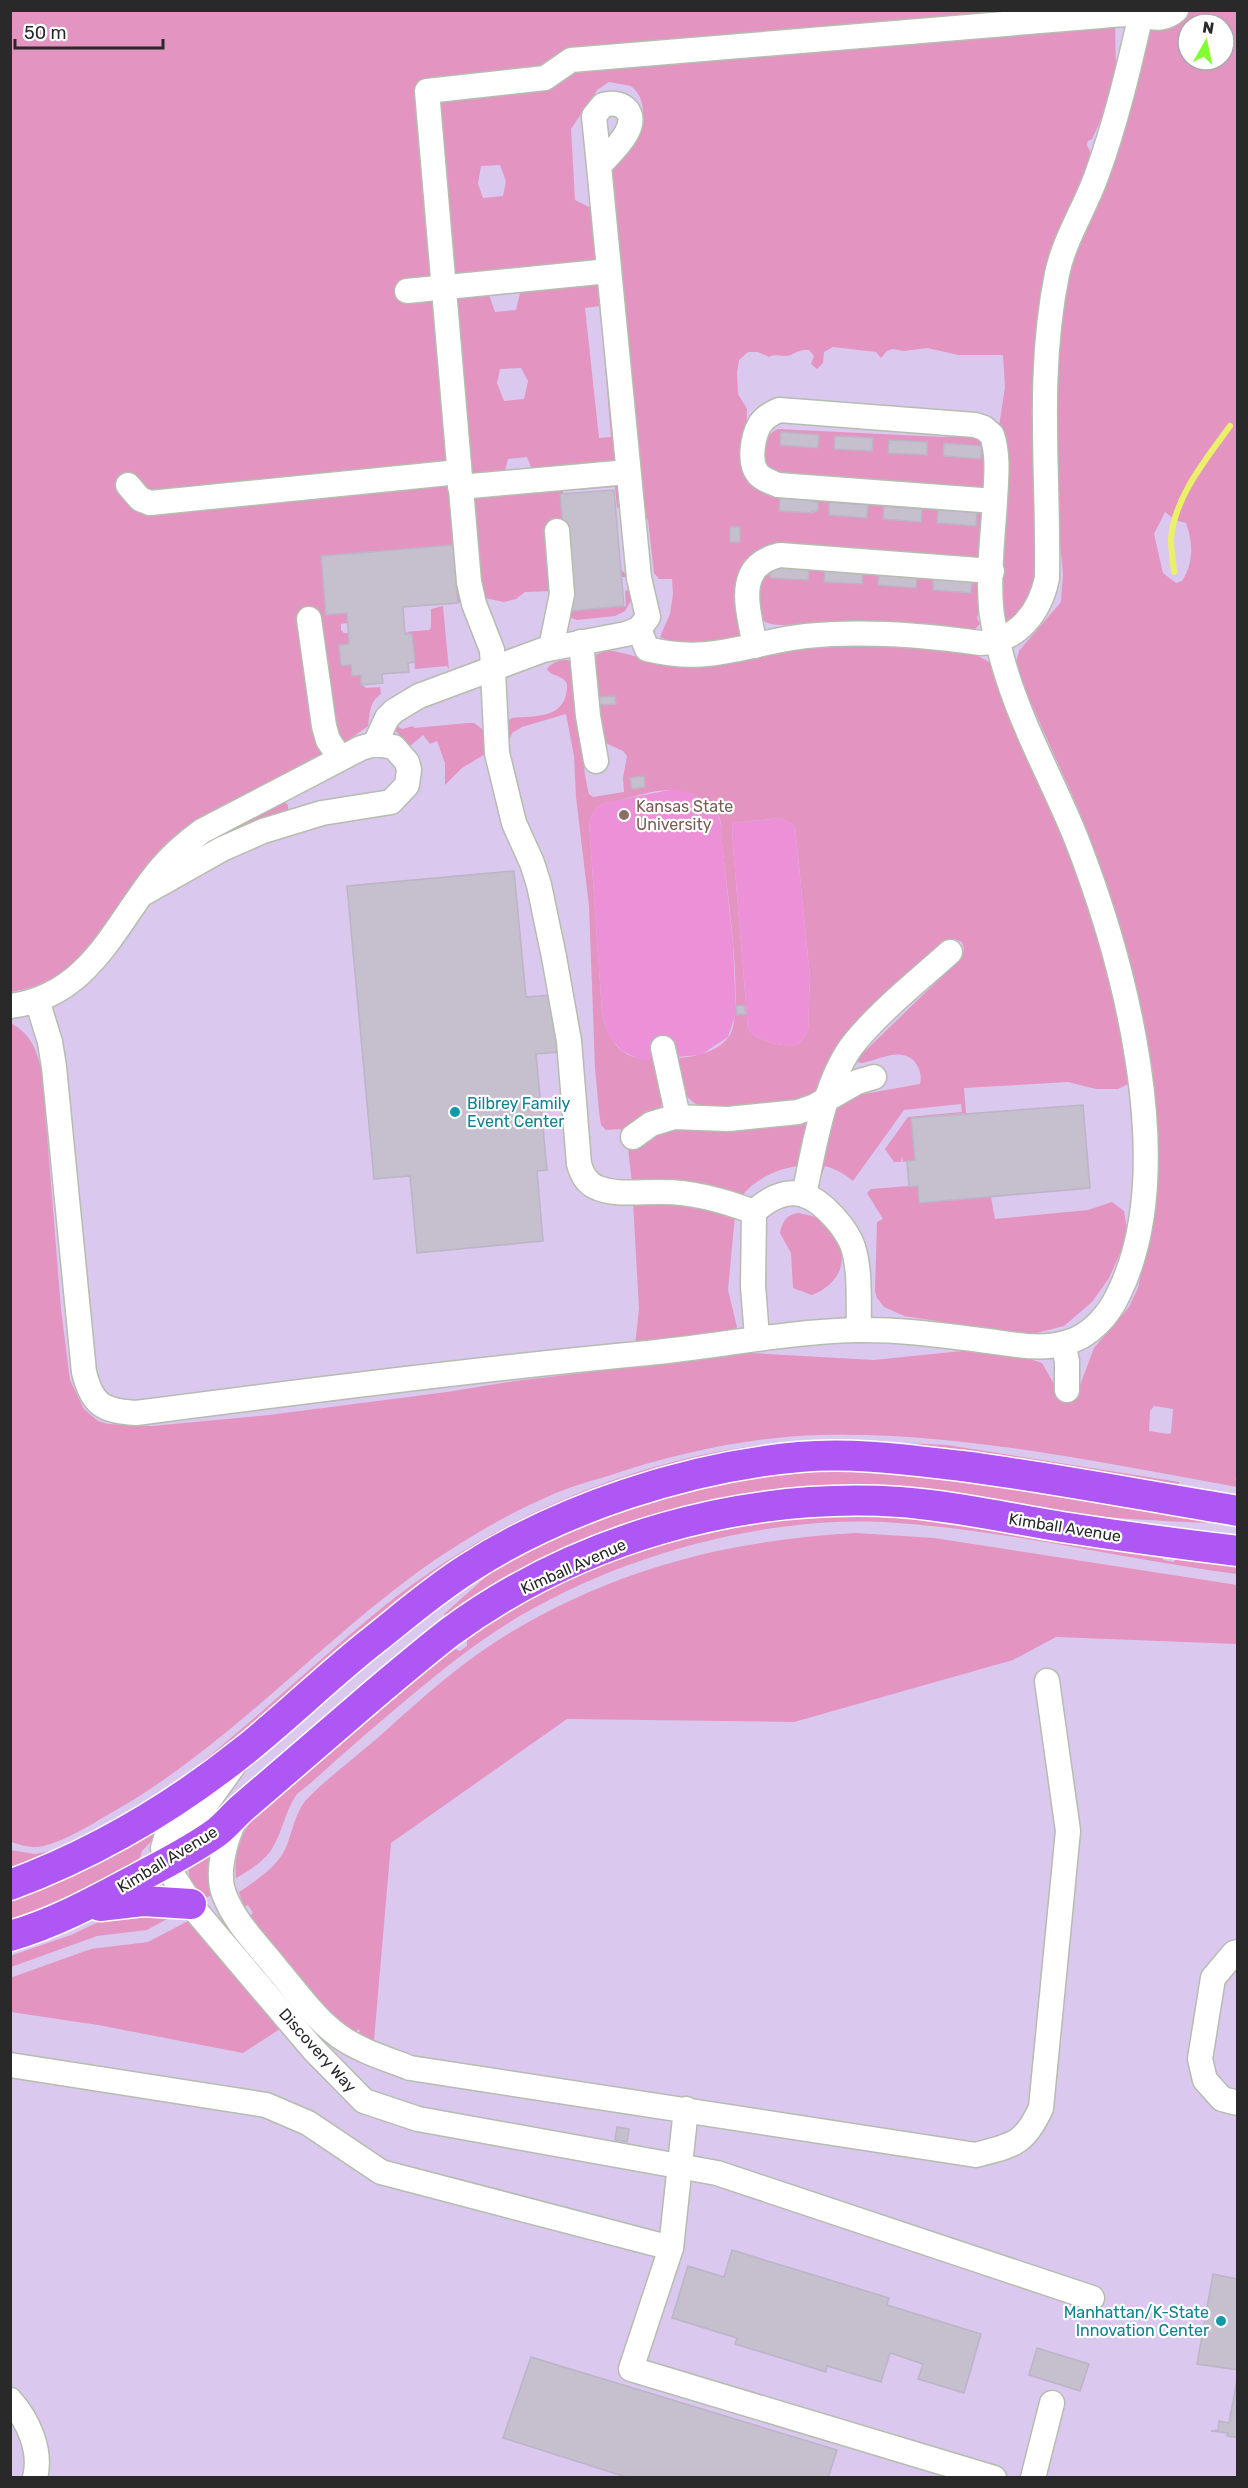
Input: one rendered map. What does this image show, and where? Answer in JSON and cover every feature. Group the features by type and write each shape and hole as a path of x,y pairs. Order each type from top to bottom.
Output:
{"main road":[{"path":"10,1885 114,1839 193,1789 246,1749 361,1650 469,1567 574,1514 640,1491 716,1470 800,1456 844,1456 920,1461 999,1471 1238,1510"},
{"name":"Kimball Avenue","path":"10,1936 76,1911 217,1832 414,1661 461,1625 547,1574 626,1541 682,1523 728,1512 788,1504 850,1500 975,1511 1153,1541 1238,1551"},
{"path":"1153,1541 1238,1539"},
{"path":"76,1911 137,1901 191,1904"}],"street":[{"path":"754,1212 730,1202 698,1195 665,1192 612,1192 599,1189 583,1176 577,1150 569,1041 554,957 536,874 514,823 497,753 494,668 487,633 474,604 469,582 427,94 430,89 545,78 571,60 1131,13 1159,19 1167,17 1176,10"},
{"path":"639,629 647,649 662,653 700,656 784,639 846,632 981,643 998,642 1014,633 1042,598 1047,578 1044,407 1051,310 1058,270 1070,235 1095,179 1127,76 1131,13"},
{"path":"375,744 387,718 406,703 458,680 551,648 604,639 639,629 648,617 639,578 598,166"},
{"path":"407,291 609,271"},
{"path":"37,1000 50,1042 54,1067 84,1372 88,1391 99,1405 116,1412 136,1413 574,1359 703,1347 757,1337 860,1330 933,1335 1034,1347 1063,1344 1082,1337 1098,1324 1119,1293 1130,1268 1142,1208 1145,1131 1142,1086 1122,982 1091,879 1023,716 998,642 991,608 994,501 995,445 992,435 975,424 779,410 761,423 755,438 753,457 756,472 766,480 778,485 994,501"},
{"path":"128,485 140,499 150,503 460,479 628,472"},
{"path":"551,648 562,594 557,531"},
{"path":"754,646 747,587 757,565 767,558 780,555 992,571"},
{"path":"309,619 324,726 328,740 340,758"},
{"path":"581,642 588,716 596,760"},
{"path":"10,1006 37,1000 83,973 103,950 160,869 179,849 202,831 361,748 375,744 394,747 407,762 409,770 407,785 391,802 322,813 263,831 222,849 144,893"},
{"path":"804,1195 828,1098 842,1064 860,1036 950,952"},
{"path":"663,1047 678,1117"},
{"path":"633,1137 659,1120 678,1117 728,1119 779,1115 815,1106 857,1082 874,1077"},
{"path":"757,1337 753,1286 754,1212 766,1201 786,1194 804,1195 829,1212 845,1229 854,1249 860,1330"},
{"path":"1063,1344 1067,1361 1067,1390"},
{"name":"Discovery Way","path":"240,1810 227,1836 222,1881 223,1893 246,1932 307,2007 340,2036 373,2054 410,2068 976,2155 1013,2145 1032,2127 1041,2108 1068,1831 1047,1682"},
{"path":"165,1863 163,1848 167,1834 201,1811 246,1749"},
{"name":"Discovery Way","path":"165,1863 191,1904 313,2049 364,2101 418,2119 717,2173 1092,2298"},
{"path":"1238,1952 1234,1953 1213,1978 1200,2059 1205,2080 1222,2099 1238,2103"},
{"path":"313,2049 352,2064 386,2070 410,2068"},
{"path":"10,2064 266,2105 308,2123 381,2172 671,2248"},
{"path":"686,2109 678,2165 671,2248 631,2369 994,2478"},
{"path":"10,2400 25,2417 34,2444 35,2478"},
{"path":"1033,2478 1052,2403"}],"shaded area":[{"path":"10,11 1110,11 556,65 434,84 468,600 458,603 453,545 322,556 326,614 347,613 348,623 341,624 341,630 348,633 349,644 339,645 341,666 351,665 352,676 361,675 361,684 366,688 380,687 381,694 372,704 368,726 339,747 252,795 90,951 71,966 54,978 11,992"},
{"name":"Kansas State University","path":"11,11 1237,11 1237,2477 11,2478"},
{"path":"1148,11 1237,11 1238,1476 1235,1479 1237,1487 977,1443 872,1435 794,1436 742,1442 639,1466 570,1488 538,1501 483,1530 448,1552 377,1604 192,1759 152,1788 111,1813 70,1836 44,1846 31,1847 11,1842 10,1023 23,1032 32,1043 42,1072 61,1309 70,1380 84,1409 98,1421 108,1424 152,1426 269,1415 515,1381 750,1353 874,1360 962,1351 991,1352 1042,1363 1054,1384 1056,1397 1066,1402 1074,1401 1094,1348 1129,1307 1138,1288 1150,1229 1104,883 1078,808 1018,674 1016,662 1019,651 1061,602 1063,574 1058,521 1055,424 1062,308 1079,237","holes":["1165,512 1175,520 1186,523 1190,538 1189,567 1182,581 1176,583 1163,573 1154,534","1154,1406 1173,1409 1171,1433 1149,1431 1150,1411"]},
{"path":"1115,23 1116,71 1107,107 1092,139 1088,141 1087,145 1092,155 1080,195 1061,227 1039,559 1027,602 1015,615 1006,621 1001,617 999,426 1005,387 1003,355 959,355 927,348 904,351 893,349 887,351 881,358 876,352 833,347 824,352 823,363 817,369 811,364 814,356 809,350 788,356 769,357 758,352 748,352 739,360 737,373 738,394 747,409 745,471 979,512 982,514 982,559 767,552 737,643 675,643 660,637 670,614 673,594 672,579 659,579 654,573 648,520 640,512 607,173 641,124 642,104 638,94 631,86 609,82 597,90 589,104 599,266 455,281 433,95 561,73","holes":["581,114 589,207 575,200 571,129","500,165 506,181 503,196 483,198 478,184 481,166","780,498 818,502 818,511 812,513 779,511","829,503 868,505 867,518 829,515","884,507 922,509 921,522 883,519"]},
{"path":"600,284 617,465 467,481 452,295","holes":["520,293 516,310 495,312 489,295","600,306 611,437 599,438 585,308","521,368 528,381 524,399 504,401 497,383 500,369","527,457 533,472 504,475 508,459"]},
{"path":"778,429 943,437 976,436 984,443 988,489 805,482 761,468 763,445","holes":["781,433 819,435 818,447 780,445","835,436 873,438 872,451 834,449","889,440 927,442 927,455 888,453","944,443 982,446 981,458 943,456"]},
{"path":"620,485 620,507 617,508 615,487 563,491 560,495 571,610 626,606 627,577 622,577 621,570 627,575 632,599 625,611 615,616 577,620 569,617 553,591 525,592 516,599 504,602 480,597 467,492"},
{"path":"767,565 977,580 980,584 981,604 977,618 980,624 973,631 857,622 771,624 765,622 758,614 762,568","holes":["770,567 809,569 808,580 770,578","825,570 863,573 862,584 824,582","879,574 917,576 916,587 878,585","933,578 970,592 933,590"]},
{"path":"443,606 449,670 447,666 415,669 412,634 405,632 429,630 431,609"},
{"path":"834,641 959,650 973,653 989,662 1008,700 1021,740 1073,857 1095,919 1132,1067 1128,1084 1118,1089 1096,1089 1068,1082 964,1088 966,1113 911,1118 915,1160 903,1162 902,1156 901,1162 894,1162 885,1149 908,1117 962,1112 961,1104 904,1110 853,1181 825,1166 822,1174 815,1171 826,1121 842,1098 920,1084 921,1075 917,1065 909,1057 897,1054 862,1063 857,1062 858,1058 962,957 964,948 962,942 954,939 943,946 879,1004 855,1029 839,1049 817,1090 800,1103 769,1112 735,1115 704,1109 693,1102 678,1083 675,1071 677,1058 699,1055 720,1046 730,1035 736,997 733,938 719,816 708,804 695,796 682,791 669,790 604,803 596,808 589,821 602,1013 608,1032 618,1047 632,1056 652,1059 658,1071 662,1095 661,1111 645,1118 622,1137 621,1129 606,1130 601,1125 595,1068 589,906 576,797 574,756 566,714 522,727 512,733 504,753 503,729 512,718 540,716 556,710 562,704 567,684 547,669 558,661 571,661 578,668 580,676 581,735 589,794 593,797 624,792 623,778 627,756 623,751 599,740 596,730 592,665 596,655 607,650 665,663 694,664","holes":["781,818 795,826 810,977 808,1031 798,1045 791,1045 777,1044 758,1038 748,1029 732,823"]},
{"path":"474,723 485,731 487,753 462,768 445,785 445,763 437,741 430,744 423,735 410,746 393,728 394,724 402,729 413,726 414,728"},
{"path":"674,789 691,794 713,808 721,823 733,944 736,1013 728,1037 701,1055 640,1060 622,1051 609,1037 602,1013 589,821 596,808 604,803"},
{"path":"283,801 288,805 288,813 180,863 221,832"},
{"path":"781,818 795,826 810,977 808,1031 798,1045 771,1043 758,1038 748,1029 733,845 732,823"},
{"path":"808,1117 804,1166 784,1169 765,1177 748,1189 736,1205 728,1290 737,1327 733,1332 635,1346 639,1309 628,1148 656,1128"},
{"path":"918,1186 919,1203 991,1197 995,1219 1088,1210 1112,1202 1124,1211 1128,1236 1109,1278 1092,1302 1064,1326 1029,1335 904,1316 884,1307 877,1298 875,1291 877,1222 883,1219 867,1193 871,1189"},
{"path":"799,1213 823,1221 841,1250 842,1260 836,1276 830,1284 812,1295 793,1288 791,1253 780,1233 786,1219"},
{"path":"808,1440 808,1447 756,1452 653,1473 604,1489 508,1532 463,1557 393,1605 223,1749 190,1776 169,1791 92,1835 53,1854 11,1870 10,1850 35,1854 50,1851 99,1828 180,1783 179,1780 383,1607 421,1578 503,1528 590,1489 680,1460 727,1450"},
{"path":"810,1441 947,1445 1179,1482 1178,1487"},
{"path":"858,1468 903,1470 992,1481 1214,1516 1213,1523 1084,1515 896,1490 847,1488 784,1492 690,1509 629,1527 579,1546 520,1574 501,1584 448,1621 444,1614 500,1564 582,1522 719,1482 783,1472"},
{"path":"854,1512 936,1518 941,1523 950,1524 951,1522 1161,1554 1163,1560 1174,1562 1180,1557 1237,1565 1237,1574 983,1532 897,1523 846,1522 794,1525 688,1546 636,1562 586,1582 539,1605 456,1659 297,1794 270,1852 257,1865 236,1878 240,1841 261,1809 453,1648 460,1651 467,1646 467,1638 521,1602 581,1572 643,1549 745,1523"},
{"path":"856,1533 934,1538 1237,1585 1237,1644 1056,1637 1013,1660 794,1722 567,1719 391,1843 374,2040 358,2033 360,2031 358,2029 356,2032 330,2015 249,1917 253,1913 248,1905 244,1907 239,1892 267,1872 279,1860 305,1801 444,1680 495,1642 554,1609 595,1590 678,1561 765,1542"},
{"path":"154,1831 157,1835 142,1851 137,1866 62,1902 11,1921 11,1897"},
{"path":"212,1851 215,1893 204,1899 190,1879 189,1864"},
{"path":"178,1913 147,1930 97,1936 11,1967 10,1956 71,1935 113,1915"},
{"path":"190,1920 280,2029 243,2053 98,2025 11,2012 10,1978 91,1949 148,1942"}],"building":[{"path":"781,432 819,435 818,448 780,445"},
{"path":"835,436 873,438 872,451 834,449"},
{"path":"889,440 927,442 927,455 888,453"},
{"path":"944,443 982,446 981,459 943,456"},
{"path":"614,490 624,606 571,611 560,494"},
{"path":"780,498 813,500 812,502 818,502 818,511 812,511 812,513 779,511"},
{"path":"829,502 868,505 867,518 829,515"},
{"path":"884,506 922,509 921,522 883,519"},
{"path":"938,510 977,512 976,526 937,523"},
{"path":"730,527 740,527 740,542 730,542"},
{"path":"453,545 458,603 403,607 405,634 412,634 415,662 408,663 409,672 382,674 383,683 361,685 361,675 352,676 351,665 341,666 339,645 349,644 347,613 326,615 321,556"},
{"path":"770,566 809,569 808,580 770,578"},
{"path":"825,570 863,572 862,584 824,582"},
{"path":"879,574 917,576 916,588 878,585"},
{"path":"933,577 972,580 971,593 933,590"},
{"path":"615,696 616,704 597,705 597,697"},
{"path":"644,776 645,787 632,789 630,778"},
{"name":"Bilbrey Family Event Center","path":"514,871 526,997 553,995 558,1052 536,1054 547,1170 537,1171 543,1241 417,1253 410,1176 374,1179 347,886"},
{"path":"744,1005 746,1014 737,1015 736,1006"},
{"path":"1083,1105 1090,1188 919,1203 918,1186 909,1187 907,1161 915,1160 911,1118"},
{"path":"617,2127 629,2129 627,2142 615,2140"},
{"path":"732,2250 889,2298 887,2305 981,2334 964,2393 918,2379 923,2364 890,2353 881,2382 827,2366 826,2372 735,2344 737,2338 672,2318 688,2266 724,2277"},
{"name":"Manhattan/K-State Innovation Center","path":"1213,2274 1238,2279 1238,2370 1197,2364"},
{"path":"1037,2348 1089,2364 1080,2391 1029,2375"},
{"path":"531,2357 837,2450 828,2478 629,2478 503,2438"},
{"name":"Manhattan/K-State Innovation Center","path":"1238,2375 1238,2438 1227,2436 1228,2433 1211,2431 1218,2430 1219,2421 1229,2423"}],"waterway":[{"path":"1174,572 1171,539 1178,508 1193,479 1230,426"}],"place":[{"name":"Kansas State University","path":"624,815"},
{"name":"Bilbrey Family Event Center","path":"455,1112"},
{"name":"Manhattan/K-State Innovation Center","path":"1221,2321"}]}
